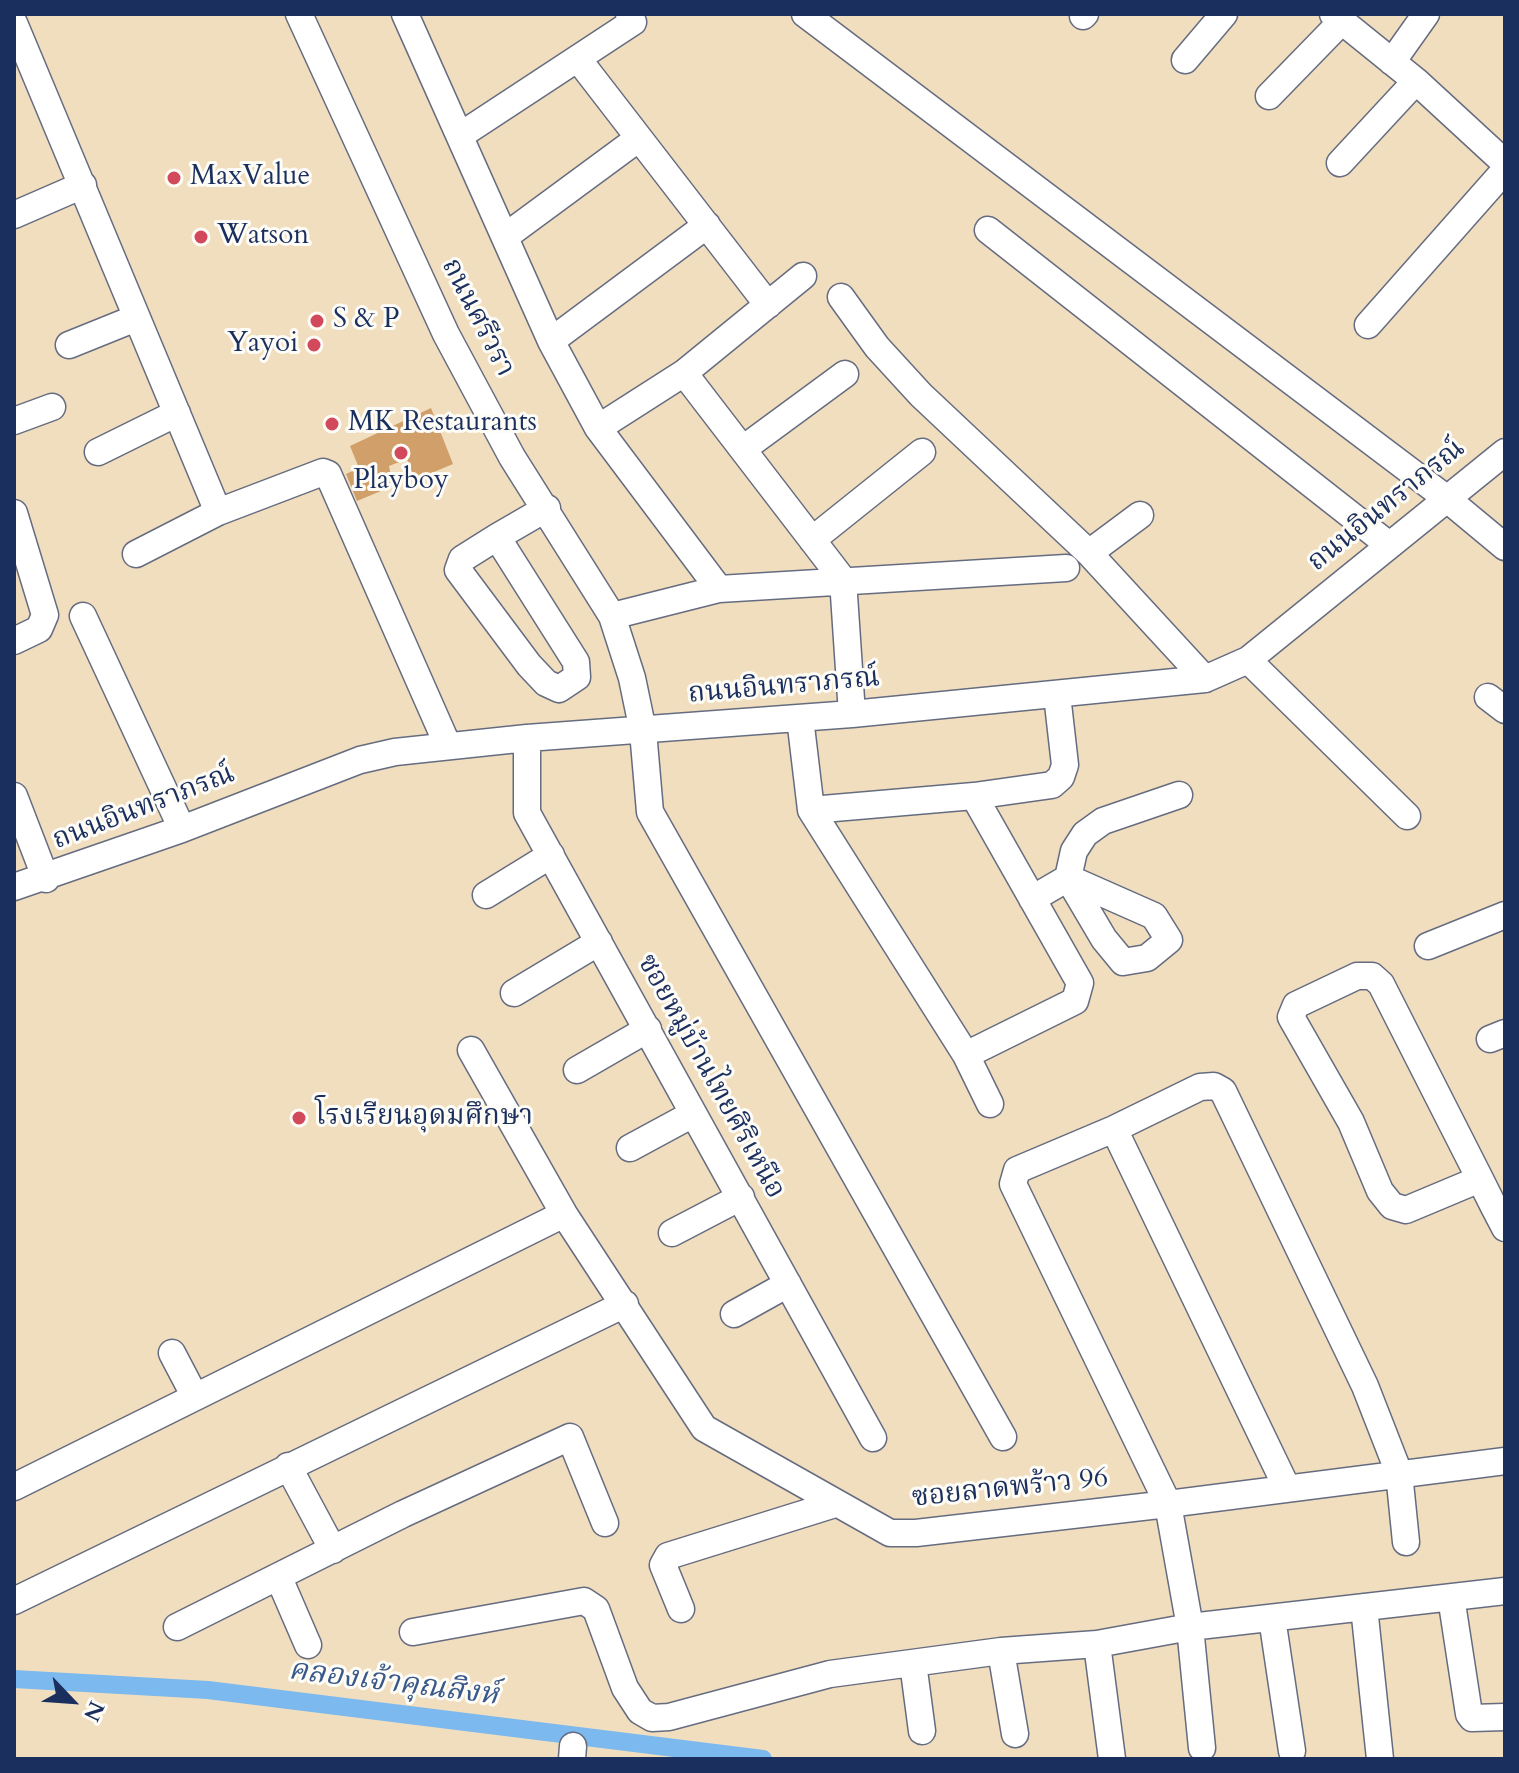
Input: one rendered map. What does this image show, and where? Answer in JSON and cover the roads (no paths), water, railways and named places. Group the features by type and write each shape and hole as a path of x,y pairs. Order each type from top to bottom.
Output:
{"street":[{"name":"ถนนศรีวรา","path":"299,14 446,334 512,457 547,508 612,616 632,678 643,731 650,812 1003,1437"},
{"path":"405,14 551,341 598,428 719,589"},
{"path":"461,135 633,22 629,14"},
{"path":"805,14 1446,498 1505,547"},
{"path":"1185,60 1224,14"},
{"path":"1392,62 1426,14"},
{"path":"1269,96 1337,18 1416,81 1505,163"},
{"path":"14,23 20,54 83,185 218,512"},
{"path":"578,59 768,305"},
{"path":"1340,163 1416,81"},
{"path":"506,236 639,138"},
{"path":"1368,325 1505,170"},
{"path":"14,215 83,185"},
{"path":"551,341 707,225"},
{"path":"988,230 1389,545"},
{"path":"598,428 684,373 803,276"},
{"path":"841,297 877,347 921,395 1089,553 1205,679"},
{"path":"69,345 136,318"},
{"path":"684,373 843,580 852,714"},
{"path":"743,449 845,374"},
{"path":"14,421 52,407"},
{"path":"98,452 177,413"},
{"path":"812,540 922,452"},
{"name":"ถนนอินทราภรณ์","path":"14,887 46,879 360,760 527,738 852,714 1205,679 1248,660 1505,452"},
{"path":"136,554 218,512 323,472 332,477 448,746"},
{"path":"497,537 576,662 577,677 559,689 546,683 529,665 458,570 462,559 497,537 547,508"},
{"path":"14,513 45,615 39,629 14,641"},
{"path":"1089,553 1140,515"},
{"path":"612,616 719,589 1066,568"},
{"path":"83,616 182,829"},
{"path":"1248,660 1407,816"},
{"path":"811,810 974,796 1052,785 1061,777 1065,765 1057,695"},
{"path":"800,718 811,810 966,1055 990,1104"},
{"name":"ซอยหมู่บ้านไทยศิริเหนือ","path":"527,738 527,813 648,1029 691,1115 741,1197 873,1438"},
{"path":"1032,899 1068,878 1074,851 1085,834 1103,821 1179,795"},
{"path":"14,796 46,879"},
{"path":"966,1055 1075,1001 1080,993 1080,983 974,796"},
{"path":"486,895 551,855"},
{"path":"1428,946 1505,915"},
{"path":"514,993 599,942"},
{"path":"1480,1179 1406,1210 1392,1206 1380,1191 1351,1122 1291,1017 1296,1005 1357,976 1372,976 1381,984 1480,1179 1501,1212"},
{"path":"577,1070 648,1029"},
{"name":"ซอยลาดพร้าว 96","path":"471,1050 564,1214 704,1428 890,1533 916,1533 1168,1504 1286,1486 1505,1461"},
{"path":"1202,1748 1190,1627 1168,1504 1013,1184 1017,1170 1114,1129 1200,1087 1214,1086 1223,1091 1365,1386 1399,1473 1406,1542"},
{"path":"630,1148 691,1115"},
{"path":"1114,1129 1286,1486"},
{"path":"672,1233 741,1197"},
{"path":"14,1487 564,1214"},
{"path":"734,1314 788,1284"},
{"path":"14,1601 625,1304"},
{"path":"172,1353 194,1395"},
{"path":"177,1627 570,1437 605,1523"},
{"path":"288,1466 333,1550"},
{"path":"681,1609 663,1565 668,1556 835,1504"},
{"path":"279,1578 308,1645"},
{"path":"413,1632 584,1601 596,1609 625,1688 640,1711 652,1718 669,1717 830,1674 1001,1651 1097,1644 1190,1627 1505,1591"},
{"path":"1451,1597 1469,1714 1472,1718 1505,1717"},
{"path":"1364,1607 1380,1759"},
{"path":"1272,1618 1292,1751"},
{"path":"1097,1644 1112,1759"},
{"path":"1001,1651 1015,1734"},
{"path":"913,1663 922,1731"}],"waterway":[{"name":"คลองเจ้าคุณสิงห์","path":"14,1679 208,1690 763,1759"}],"place":[{"name":"MaxValue","path":"174,178"},
{"name":"Watson","path":"201,237"},
{"name":"S & P","path":"317,321"},
{"name":"Yayoi","path":"314,345"},
{"name":"MK Restaurants","path":"332,424"},
{"name":"Playboy","path":"401,453"},
{"name":"โรงเรียนอุดมศึกษา","path":"299,1118"}]}
